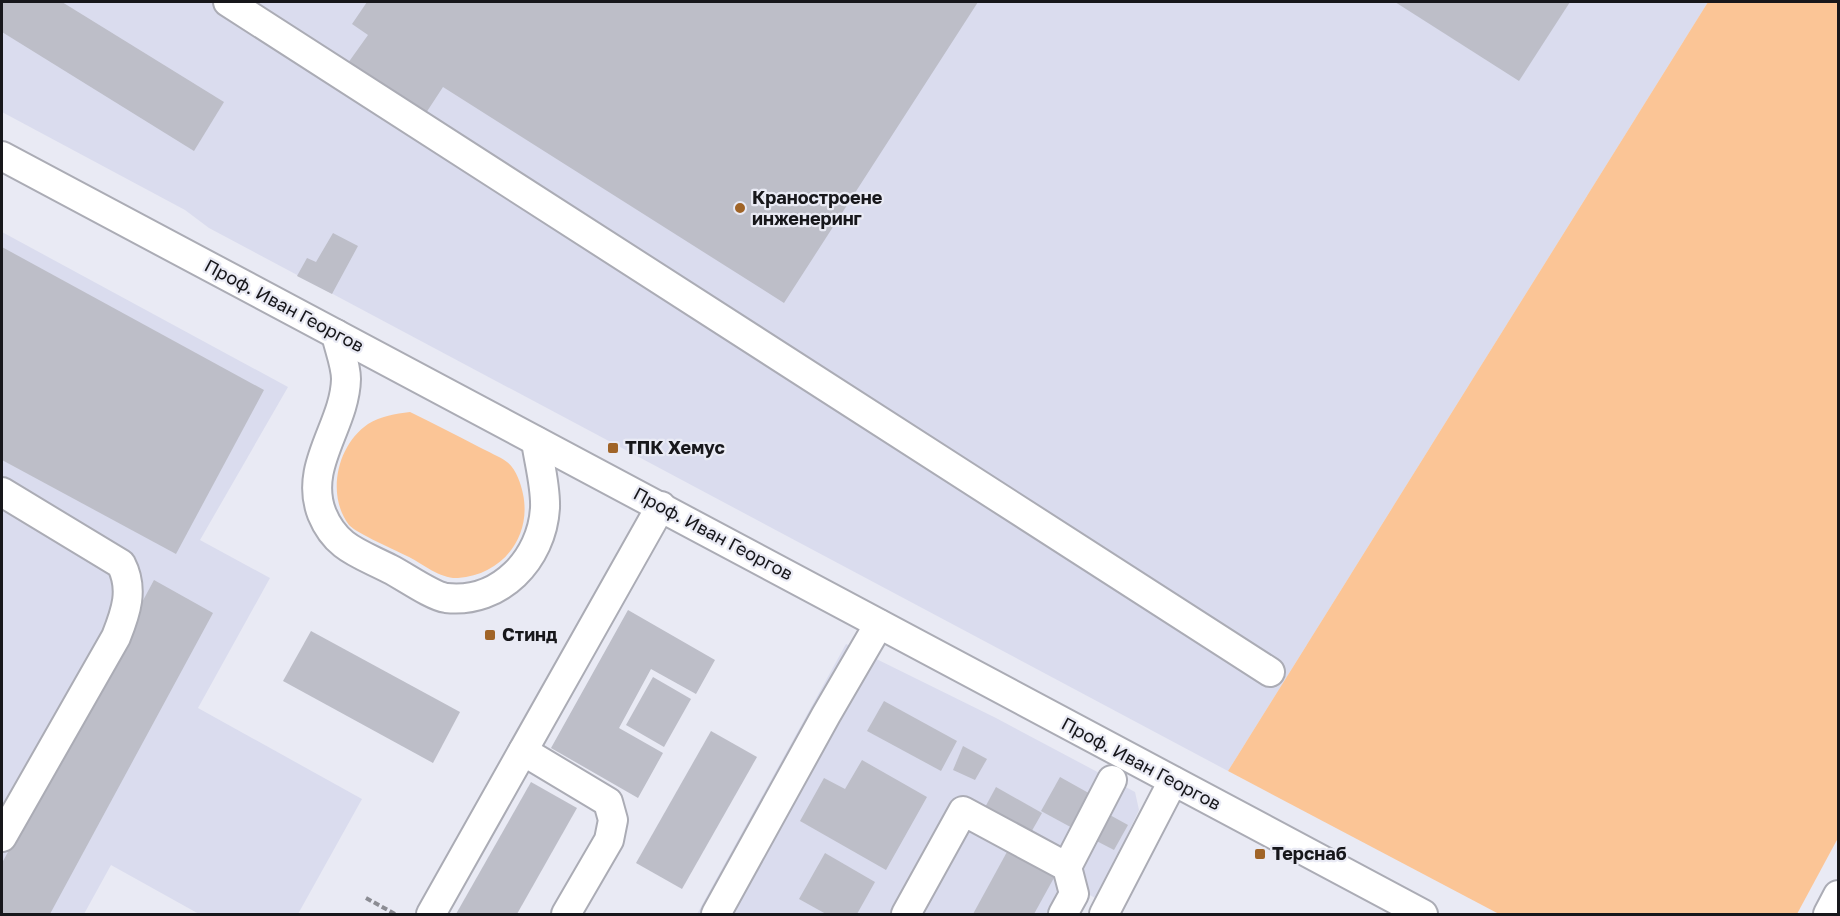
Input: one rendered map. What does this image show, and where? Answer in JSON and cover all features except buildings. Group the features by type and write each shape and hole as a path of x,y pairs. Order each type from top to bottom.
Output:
{"street":[{"path":"228,2 1270,672"},
{"name":"Проф. Иван Георгов","path":"2,156 1423,915"},
{"path":"336,334 346,378 335,429 322,455 317,483 322,512 336,540 445,598 477,596 505,584 527,563 541,536 545,506 536,441"},
{"path":"2,492 121,564 127,574 129,591 126,612 116,637 2,837"},
{"path":"431,915 661,506"},
{"path":"716,915 879,624"},
{"path":"523,751 608,802 613,820 609,840 566,915"},
{"path":"1063,915 1074,894 1067,867 1112,780"},
{"path":"1104,915 1173,781"},
{"path":"906,915 963,811 1067,867"},
{"path":"1828,915 1839,895"}],"path":[{"path":"366,898 395,915"}],"shaded area":[{"path":"2,2 1708,2 1228,771 209,228 185,210 2,112"},
{"path":"1708,2 1838,2 1838,838 1797,914 1499,914 1228,771"},
{"path":"2,232 288,387 200,540 270,578 198,708 362,799 298,914 199,914 111,865 84,914 2,914"},
{"path":"410,412 504,460 518,477 525,510 523,525 510,551 488,570 458,578 439,574 353,528 342,513 338,500 338,471 349,444 357,433 373,421"},
{"path":"846,644 996,718 1135,792 1139,810 1097,899 1086,893 1074,914 697,914"}],"place":[{"name":"Краностроене инженеринг","path":"740,208"},
{"name":"ТПК Хемус","path":"613,448"},
{"name":"Стинд","path":"490,635"},
{"name":"Терснаб","path":"1260,854"}]}
